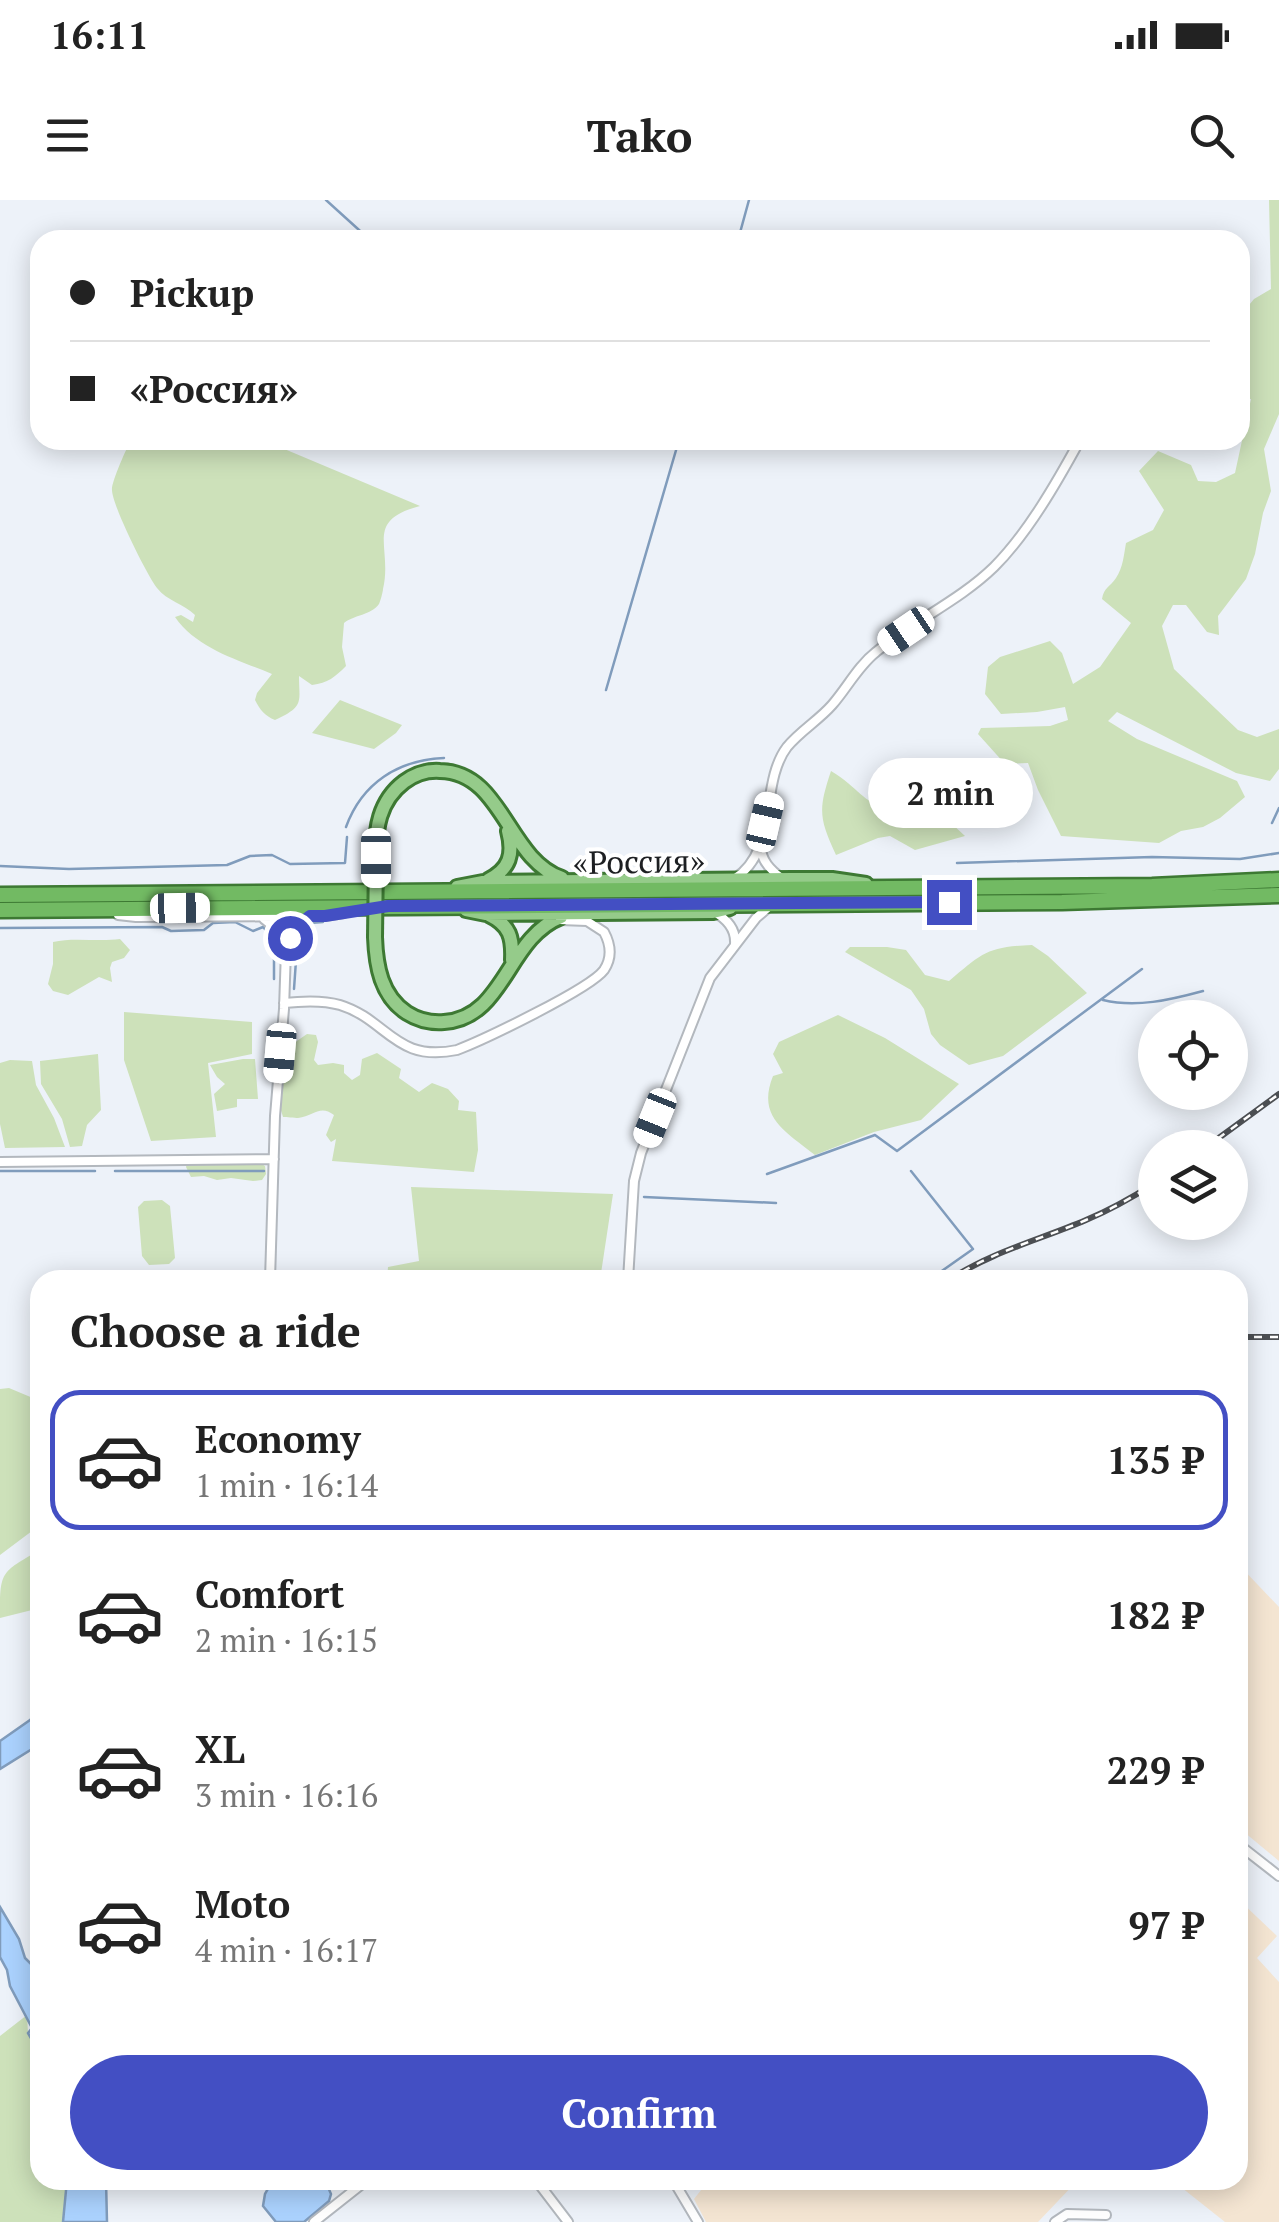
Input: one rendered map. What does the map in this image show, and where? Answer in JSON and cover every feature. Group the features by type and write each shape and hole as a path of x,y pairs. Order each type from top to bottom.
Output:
{"highway":[{"name":"«Россия»","path":"0,894 1062,902 1218,890 1279,877"},
{"name":"«Россия»","path":"0,910 388,906 432,898 888,886 1218,890 1279,899"}],"main road":[{"path":"572,914 551,921 529,939 493,994 465,1017 428,1021 406,1012 387,990 378,969 377,824 385,804 406,780 422,773 448,771 472,781 491,799 537,864 576,882"},
{"path":"432,898 497,876 509,864 512,848 506,824"},
{"path":"483,882 832,879 888,886"},
{"path":"612,882 668,890"},
{"path":"432,898 500,921 510,933 512,962"},
{"path":"486,914 713,912 762,902"}],"street":[{"path":"733,879 750,864 760,842 778,765 787,747 831,707 873,653 970,588 996,564 1054,486 1074,450"},
{"path":"760,842 764,860 782,879"},
{"path":"629,1270 634,1181 641,1152 710,978 760,912 779,902"},
{"path":"74,909 136,917 325,916 388,906"},
{"path":"713,912 734,931 734,949"},
{"path":"259,916 280,932 286,950 270,1270"},
{"path":"286,950 296,927 310,916"},
{"path":"284,1002 342,1006 405,1046 436,1053 457,1050 579,989 604,970 610,944 600,928 588,921 551,921"},
{"path":"0,1162 274,1158"},
{"path":"1248,1852 1279,1876"},
{"path":"544,2190 568,2222"},
{"path":"679,2190 698,2222"},
{"path":"314,2222 353,2191"},
{"path":"1056,2222 1066,2214 1106,2215"}],"shaded area":[{"path":"1248,1574 1279,1607 1279,1861 1248,1835"},
{"path":"1248,1908 1277,1936 1257,1958 1279,1982 1279,2222 1225,2222 1185,2190 1248,2190"},
{"path":"701,2190 1068,2190 1038,2222 706,2222 694,2199"}],"green space":[{"path":"1269,200 1279,200 1279,414 1264,449 1271,491 1255,554 1246,579 1218,616 1219,635 1207,632 1186,605 1173,605 1162,626 1174,669 1238,730 1257,737 1279,729 1279,769 1270,781 1236,773 1117,712 1108,721 1137,739 1237,781 1245,797 1220,818 1159,843 1061,836 1028,763 1005,764 978,734 981,728 1050,726 1068,720 1065,707 1001,714 985,694 988,667 1000,657 1050,641 1062,653 1073,684 1100,667 1131,623 1102,599 1104,592 1118,574 1126,543 1153,530 1164,510 1139,471 1158,451 1191,465 1198,481 1216,482 1235,473 1240,450 1250,450 1250,304 1271,289"},
{"path":"127,450 287,450 420,506 402,512 386,528 385,574 379,604 344,623 342,647 346,666 318,684 312,685 299,676 296,707 275,720 255,700 272,674 219,652 195,637 175,617 181,615 193,622 195,615 161,592 146,569 114,498 117,473"},
{"path":"340,700 402,725 374,749 312,733"},
{"path":"831,771 879,805 902,801 918,792 965,836 915,850 890,836 836,855 822,814"},
{"path":"120,939 130,950 124,958 112,962 112,982 99,977 68,995 53,991 48,984 53,942"},
{"path":"1032,945 1087,993 1003,1056 969,1065 931,1034 924,1009 911,990 845,952 850,947 906,950 925,975 949,981 986,953"},
{"path":"124,1012 252,1022 252,1054 208,1063 216,1137 151,1141 124,1060"},
{"path":"838,1015 885,1038 959,1084 921,1120 874,1132 815,1155 785,1131 771,1113 768,1103 773,1076 783,1073 773,1054 779,1042"},
{"path":"307,1034 316,1035 314,1060 318,1065 344,1065 344,1073 352,1080 360,1075 362,1059 377,1053 401,1069 399,1078 419,1092 432,1083 448,1089 459,1101 458,1110 476,1112 478,1150 474,1172 332,1161 336,1139 331,1142 326,1135 334,1115 321,1111 298,1118 283,1117 280,1107 288,1042 294,1043"},
{"path":"98,1054 101,1110 87,1125 82,1146 70,1147 62,1119 41,1084 40,1061"},
{"path":"255,1059 258,1099 237,1099 237,1107 217,1111 214,1094 225,1084 210,1065"},
{"path":"32,1061 36,1085 65,1147 5,1148 0,1124 0,1063"},
{"path":"192,1162 260,1163 266,1174 262,1180 253,1181 191,1177 186,1167"},
{"path":"411,1187 613,1194 602,1270 388,1270 419,1261"},
{"path":"162,1200 170,1206 175,1258 169,1264 149,1265 142,1256 138,1207 144,1201"},
{"path":"9,1388 30,1397 30,1532 0,1555 0,1389"},
{"path":"30,1556 30,1610 0,1618 2,1582 17,1564"},
{"path":"27,2015 30,2190 66,2190 63,2222 0,2222 0,2036"}],"water":[{"path":"30,1720 30,1750 0,1769 0,1741"},
{"path":"0,1907 30,1963 30,2024 10,1986 0,1957"},
{"path":"66,2190 106,2190 107,2222 63,2222"},
{"path":"267,2190 329,2190 331,2194 329,2201 304,2222 276,2222 263,2206"}],"waterway":[{"path":"326,200 359,230"},
{"path":"741,230 749,200"},
{"path":"606,690 676,450"},
{"path":"346,827 362,798 384,777 412,763 444,758"},
{"path":"1272,823 1279,808"},
{"path":"0,866 69,869 227,865 250,856 272,855 290,864 345,863 347,837"},
{"path":"957,863 1152,857 1240,859 1279,853"},
{"path":"0,928 162,927 171,931 204,930 213,923 235,922 253,931 263,927 274,938 274,979"},
{"path":"294,989 298,932 310,923 323,922"},
{"path":"767,1174 875,1135 897,1151 1142,969"},
{"path":"1103,1000 1140,1003 1203,991"},
{"path":"0,1171 95,1171"},
{"path":"115,1171 264,1171"},
{"path":"911,1171 973,1249 943,1270"},
{"path":"644,1197 776,1203"}],"railway":[{"path":"1230,1130 1279,1094"},
{"path":"965,1270 1104,1212 1138,1193"},
{"path":"1248,1337 1279,1337"}],"route":[{"path":"290,938 310,916 388,906 949,902"}]}
